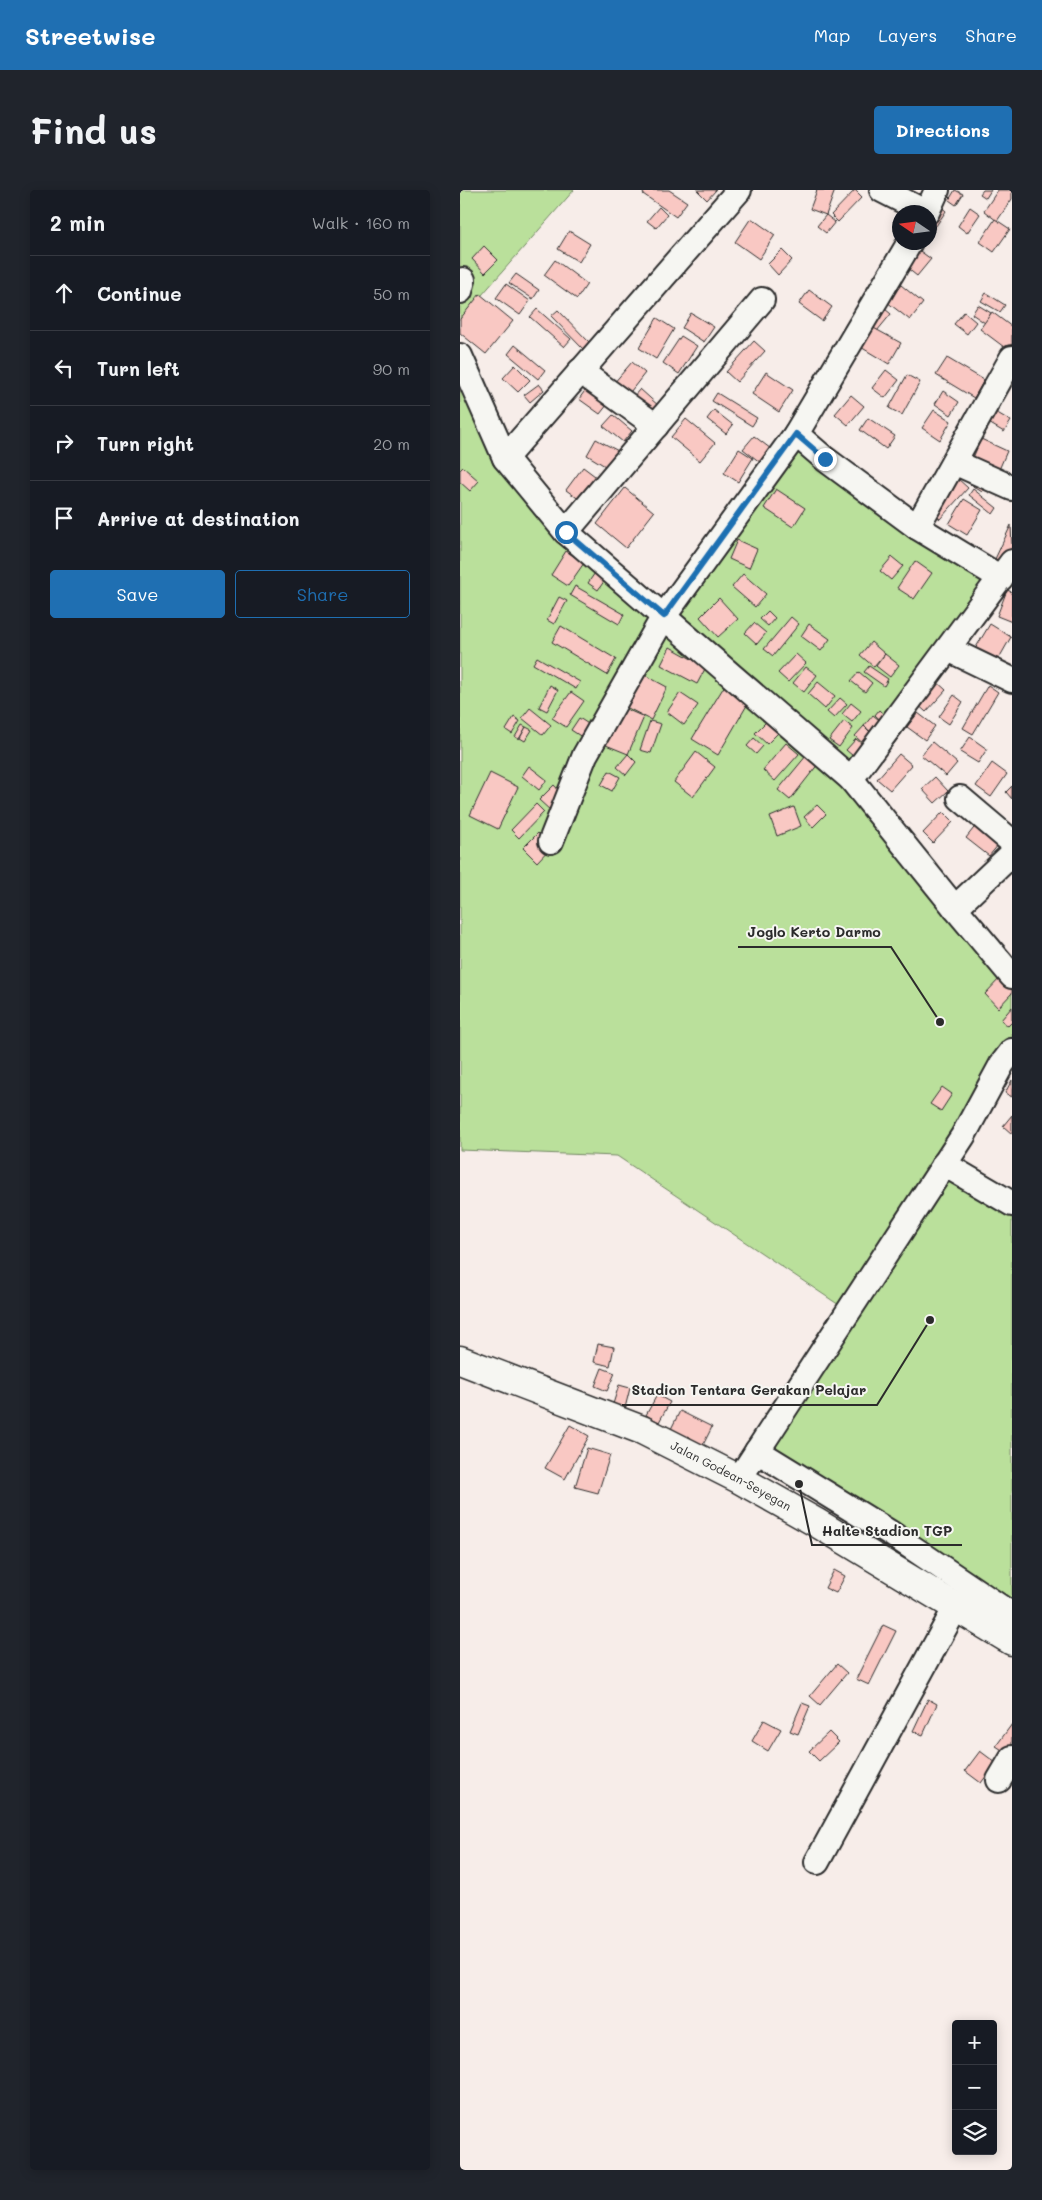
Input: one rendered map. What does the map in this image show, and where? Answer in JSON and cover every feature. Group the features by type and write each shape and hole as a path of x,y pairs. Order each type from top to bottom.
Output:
{"main road":[{"name":"Jalan Godean-Seyegan","path":"460,1360 642,1430 739,1479 816,1522 956,1607 1011,1632"}],"street":[{"path":"505,458 739,190"},
{"path":"882,190 912,205"},
{"path":"930,205 937,190"},
{"path":"551,841 585,755 664,616 796,434 905,250"},
{"path":"566,532 762,300"},
{"path":"460,356 505,458 566,532 852,779 1012,976"},
{"path":"917,527 1012,358"},
{"path":"580,371 656,426"},
{"path":"796,434 825,459 917,527 1007,570 852,779"},
{"path":"954,462 1012,488"},
{"path":"948,649 1012,680"},
{"path":"960,798 1012,842"},
{"path":"955,908 1012,854"},
{"path":"739,1479 963,1136 1002,1064 1012,1051"},
{"path":"944,1164 1012,1204"},
{"path":"757,1451 892,1534 1011,1632"},
{"path":"817,1862 956,1607"},
{"path":"999,1780 1012,1758"}],"green space":[{"path":"460,190 574,190 460,320"},
{"path":"460,349 505,458 663,616 798,429 1001,578 852,779 1012,975 1012,1052 848,1311 617,1156 460,1150"},
{"path":"947,1178 1012,1218 1012,1615 757,1451"}],"building":[{"path":"645,190 669,190 687,202 676,217 643,194"},
{"path":"697,190 716,190 707,200"},
{"path":"817,190 835,190 826,215 810,209"},
{"path":"855,190 862,197 838,222 831,215"},
{"path":"955,190 963,194 956,205 949,200"},
{"path":"983,190 991,190 986,198 980,194"},
{"path":"998,190 1012,190 1012,199 997,221 984,211"},
{"path":"939,205 946,211 937,224 937,208"},
{"path":"659,207 667,215 656,228 647,221"},
{"path":"970,207 980,214 967,233 958,226"},
{"path":"826,215 835,222 826,233 817,226"},
{"path":"751,218 775,235 759,259 735,242"},
{"path":"995,219 1010,229 994,252 980,242"},
{"path":"569,231 590,244 579,262 558,249"},
{"path":"484,246 498,260 485,273 472,259"},
{"path":"782,250 792,260 778,275 768,264"},
{"path":"920,251 931,259 917,276 907,268"},
{"path":"555,260 587,284 577,299 544,275"},
{"path":"516,274 539,290 533,299 509,283"},
{"path":"506,284 530,301 520,315 496,298"},
{"path":"901,285 923,303 910,320 887,302"},
{"path":"809,290 832,307 822,321 799,304"},
{"path":"986,293 1005,305 1000,312 981,301"},
{"path":"480,294 513,321 486,354 460,333 460,319"},
{"path":"978,305 991,313 985,323 972,314"},
{"path":"537,309 571,339 564,347 530,317"},
{"path":"885,309 891,314 877,331 871,326"},
{"path":"558,310 589,342 583,349 551,316"},
{"path":"964,312 976,322 967,334 954,324"},
{"path":"992,312 1012,327 1012,345 1008,350 980,329"},
{"path":"691,313 714,327 704,342 682,328"},
{"path":"657,318 674,329 656,359 639,348"},
{"path":"870,326 901,343 889,364 859,346"},
{"path":"681,336 697,346 679,374 663,363"},
{"path":"754,341 765,351 737,382 726,372"},
{"path":"515,345 545,370 538,379 508,354"},
{"path":"947,358 984,380 974,398 936,375"},
{"path":"632,362 645,373 627,396 613,384"},
{"path":"515,365 530,380 518,392 503,378"},
{"path":"886,370 899,380 885,398 872,388"},
{"path":"766,372 793,390 779,412 752,394"},
{"path":"907,375 920,382 902,415 889,408"},
{"path":"539,384 544,390 530,402 524,395"},
{"path":"589,385 611,400 600,414 579,399"},
{"path":"640,389 660,407 653,415 633,397"},
{"path":"943,391 959,402 951,415 935,404"},
{"path":"717,393 757,418 752,426 712,401"},
{"path":"851,395 864,406 848,425 835,414"},
{"path":"714,410 733,425 726,434 707,419"},
{"path":"934,410 951,421 940,440 922,428"},
{"path":"994,411 1011,421 1004,432 987,422"},
{"path":"613,415 632,431 623,442 603,426"},
{"path":"868,418 895,436 886,449 860,430"},
{"path":"686,419 715,443 700,461 671,437"},
{"path":"754,436 775,452 765,466 743,449"},
{"path":"596,439 620,452 610,469 587,455"},
{"path":"981,439 1007,451 998,472 972,460"},
{"path":"739,449 753,458 738,482 724,473"},
{"path":"463,467 479,481 470,491 460,482 460,470"},
{"path":"583,467 599,479 583,502 566,490"},
{"path":"968,468 989,481 982,492 962,479"},
{"path":"957,478 968,488 940,519 929,510"},
{"path":"625,488 654,512 626,548 597,524"},
{"path":"776,489 805,508 793,527 764,508"},
{"path":"973,489 997,508 993,514 969,495"},
{"path":"964,499 982,510 967,535 949,524"},
{"path":"1011,525 1012,548 1005,563 995,559"},
{"path":"737,540 757,549 749,568 729,559"},
{"path":"566,551 584,563 568,586 551,575"},
{"path":"892,557 903,566 891,580 880,571"},
{"path":"915,561 932,573 914,599 897,588"},
{"path":"599,567 609,574 598,590 588,583"},
{"path":"743,574 766,594 755,607 732,587"},
{"path":"575,586 624,614 619,624 570,595"},
{"path":"1007,590 1012,592 1012,622 997,616"},
{"path":"559,597 567,601 554,624 547,620"},
{"path":"719,598 738,619 718,637 700,617"},
{"path":"768,611 775,618 768,626 760,619"},
{"path":"791,617 799,624 773,656 764,649"},
{"path":"754,623 766,633 757,644 745,633"},
{"path":"809,624 830,639 821,651 801,636"},
{"path":"990,624 1011,637 994,667 972,654"},
{"path":"561,626 616,659 607,675 552,642"},
{"path":"871,642 885,654 874,667 860,655"},
{"path":"670,647 706,667 697,684 661,665"},
{"path":"796,654 806,663 788,682 778,673"},
{"path":"885,654 899,665 890,677 876,666"},
{"path":"537,657 580,682 576,689 533,664"},
{"path":"869,666 888,679 884,686 864,672"},
{"path":"806,667 817,675 804,692 793,683"},
{"path":"859,672 872,683 865,692 851,681"},
{"path":"643,674 667,687 651,720 626,707"},
{"path":"935,680 946,690 926,712 915,702"},
{"path":"818,682 835,696 825,709 808,694"},
{"path":"550,685 558,690 547,711 539,707"},
{"path":"725,685 750,700 718,755 692,739"},
{"path":"988,685 998,692 973,734 963,728"},
{"path":"571,692 584,701 566,727 552,718"},
{"path":"680,693 698,705 684,725 667,712"},
{"path":"954,695 963,702 949,724 939,717"},
{"path":"840,698 847,704 834,718 827,712"},
{"path":"851,703 861,711 852,722 842,714"},
{"path":"617,705 644,717 628,754 601,743"},
{"path":"908,705 918,712 893,745 883,737"},
{"path":"530,708 551,725 543,735 522,718"},
{"path":"879,710 893,723 889,728 875,715"},
{"path":"918,713 935,726 925,740 907,727"},
{"path":"873,715 889,728 879,739 864,726"},
{"path":"514,717 520,721 512,734 506,730"},
{"path":"579,718 593,727 585,739 571,730"},
{"path":"770,718 781,730 767,744 755,733"},
{"path":"650,721 661,724 651,753 640,750"},
{"path":"844,721 853,728 839,747 829,740"},
{"path":"522,725 526,727 519,739 515,737"},
{"path":"864,726 879,741 870,750 855,736"},
{"path":"526,727 532,730 525,741 520,738"},
{"path":"970,737 987,749 978,763 960,752"},
{"path":"754,738 763,746 756,754 747,746"},
{"path":"856,739 870,750 860,762 846,750"},
{"path":"932,742 957,763 946,776 921,755"},
{"path":"786,743 799,754 775,781 763,770"},
{"path":"811,750 822,759 790,800 778,790"},
{"path":"696,752 715,767 693,797 674,782"},
{"path":"628,754 636,762 626,775 617,767"},
{"path":"899,754 912,765 890,790 877,779"},
{"path":"992,763 1007,774 991,797 976,786"},
{"path":"529,766 547,780 539,790 522,776"},
{"path":"609,771 620,777 612,791 601,785"},
{"path":"490,773 518,787 498,829 470,815"},
{"path":"935,777 948,791 935,803 922,789"},
{"path":"554,785 565,797 551,811 539,800"},
{"path":"1012,786 1012,799 1006,792"},
{"path":"536,804 544,812 519,838 511,830"},
{"path":"817,805 826,814 813,827 804,817"},
{"path":"794,807 801,826 777,836 770,817"},
{"path":"943,812 953,822 933,843 923,833"},
{"path":"981,819 1004,838 989,856 966,838"},
{"path":"538,833 552,846 537,862 523,848"},
{"path":"1001,977 1012,987 1012,993 998,1008 985,994"},
{"path":"1012,1007 1012,1022 1008,1026 1001,1020"},
{"path":"1012,1080 1012,1097 1005,1093"},
{"path":"942,1087 952,1094 941,1111 930,1104"},
{"path":"1012,1115 1012,1134 1003,1126"},
{"path":"598,1344 614,1347 610,1366 594,1362"},
{"path":"602,1368 615,1373 607,1391 595,1386"},
{"path":"619,1385 630,1388 625,1408 613,1404"},
{"path":"657,1395 670,1402 659,1422 646,1415"},
{"path":"680,1411 712,1427 703,1445 671,1429"},
{"path":"570,1425 589,1436 565,1479 545,1468"},
{"path":"587,1448 610,1455 598,1493 575,1487"},
{"path":"834,1570 845,1576 836,1593 825,1588"},
{"path":"883,1625 896,1631 869,1685 856,1679"},
{"path":"837,1664 847,1673 820,1705 810,1696"},
{"path":"928,1699 937,1704 923,1735 913,1731"},
{"path":"802,1703 810,1706 798,1734 790,1731"},
{"path":"764,1720 781,1729 768,1751 752,1741"},
{"path":"1012,1724 1012,1746 1007,1753 996,1746"},
{"path":"829,1732 839,1742 819,1761 809,1751"},
{"path":"980,1751 996,1763 981,1783 965,1771"}],"place":[{"name":"Joglo Kerto Darmo","path":"940,1022"},
{"name":"Stadion Tentara Gerakan Pelajar","path":"930,1320"},
{"name":"Halte Stadion TGP","path":"799,1484"}],"route":[{"path":"566,532 664,616 796,434 825,459"}]}
